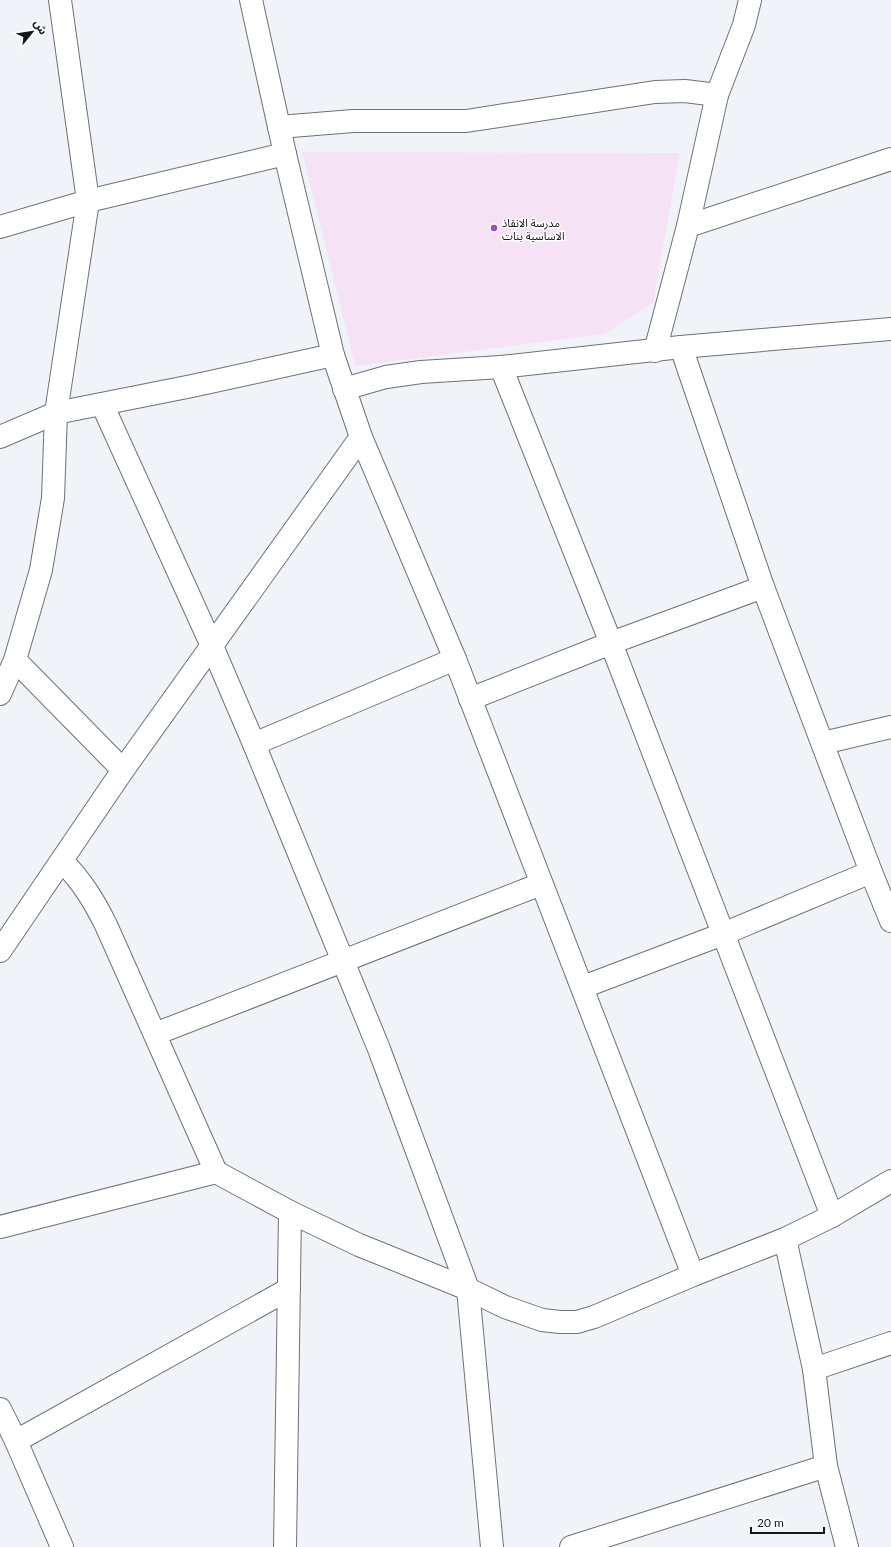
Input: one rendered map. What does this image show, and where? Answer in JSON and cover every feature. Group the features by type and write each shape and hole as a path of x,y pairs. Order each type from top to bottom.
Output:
{"street":[{"path":"0,694 15,660 43,563 53,498 56,413 88,201 60,0"},
{"path":"251,0 285,154 333,355 344,389 361,437 455,659 541,884 583,986 693,1275"},
{"path":"655,350 688,226 717,95 744,24 750,0"},
{"path":"279,127 353,121 466,121 655,92 685,91 717,95"},
{"path":"0,227 88,201 285,154"},
{"path":"688,226 891,159"},
{"path":"344,389 386,377 421,372 502,367 681,347 891,330"},
{"path":"681,347 763,587 891,921"},
{"path":"0,437 56,413 333,355"},
{"path":"502,367 611,643 832,1216"},
{"path":"102,404 212,646 254,744 379,1049 468,1289 489,1546"},
{"path":"0,951 123,770 361,437"},
{"path":"470,699 611,643 763,587"},
{"path":"254,744 455,659"},
{"path":"15,660 123,770"},
{"path":"823,743 891,727"},
{"path":"62,861 74,873 92,897 106,925 216,1172 290,1212 358,1245 468,1289 505,1307 542,1320 576,1322 594,1317 693,1275 786,1239 832,1216 891,1181"},
{"path":"583,986 723,934 871,872"},
{"path":"155,1034 541,884"},
{"path":"0,1226 216,1172"},
{"path":"285,1547 290,1212"},
{"path":"786,1239 814,1369 826,1466 847,1547"},
{"path":"16,1441 289,1289"},
{"path":"814,1369 891,1343"},
{"path":"0,1409 16,1441 62,1547"},
{"path":"571,1547 826,1466"}],"shaded area":[{"name":"مدرسة الانقاذ الاساسية بنات","path":"302,152 680,153 653,303 605,334 355,366"}],"place":[{"name":"مدرسة الانقاذ الاساسية بنات","path":"494,228"}]}
